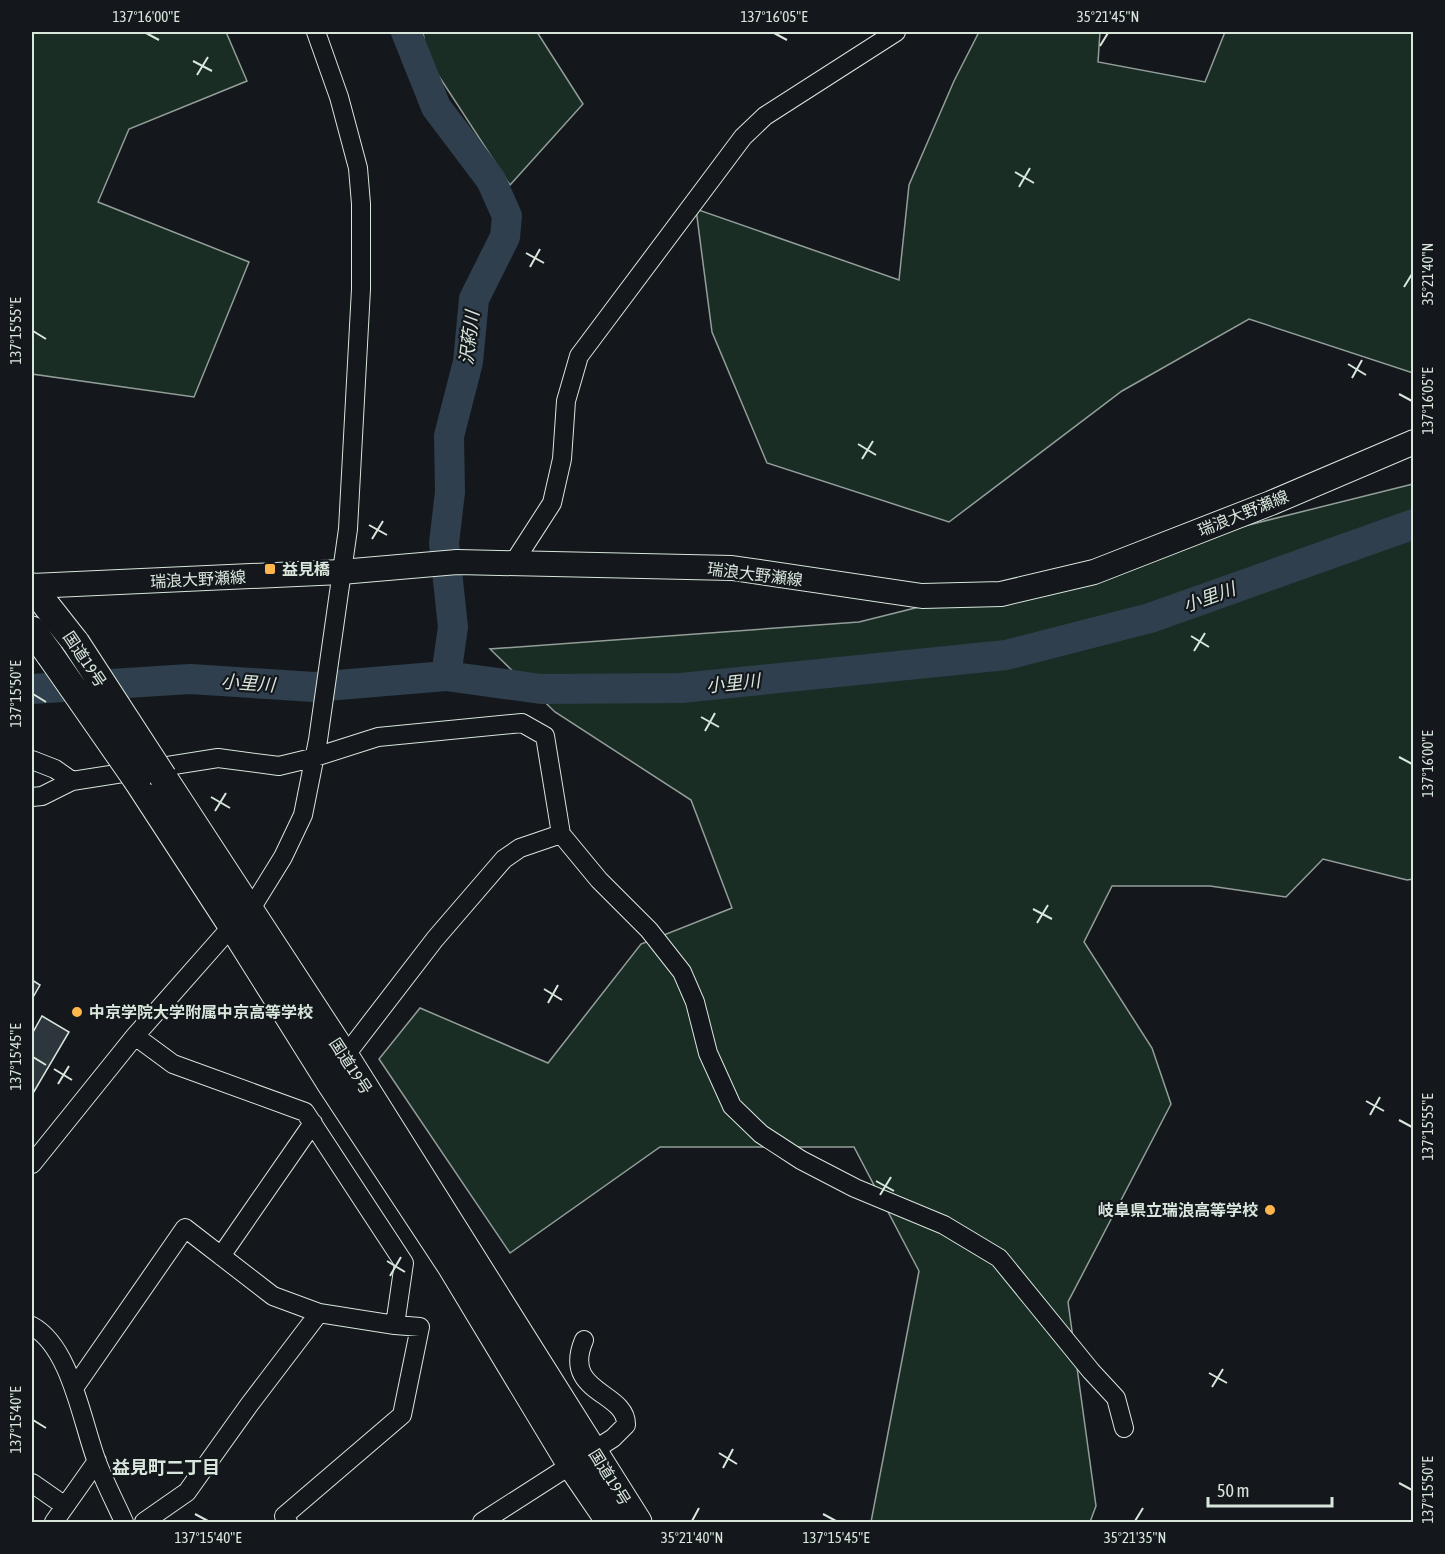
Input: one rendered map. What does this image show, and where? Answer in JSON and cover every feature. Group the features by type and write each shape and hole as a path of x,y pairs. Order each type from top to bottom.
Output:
{"highway":[{"name":"国道19号","path":"32,587 76,643 150,779 241,919 345,1056 638,1522"},
{"name":"国道19号","path":"32,630 150,779"},
{"name":"国道19号","path":"241,919 331,1084 451,1266 571,1465 610,1522"}],"main road":[{"name":"瑞浪大野瀬線","path":"32,587 340,572 457,562 514,562 732,568 922,597 1001,594 1094,572 1271,503 1413,442"}],"street":[{"path":"32,1164 135,1036 241,919 283,857 303,815 312,759 318,740 334,632 340,572 348,529 361,289 362,204 358,168 342,107 316,32"},
{"path":"514,562 552,502 562,459 566,401 579,356 743,137 765,116 896,32"},
{"path":"32,797 42,796 72,781 218,758 279,766 312,759 378,737 522,723 545,736 561,834 599,880 649,930 682,972 695,1002 708,1053 732,1106 761,1134 801,1160 855,1188 944,1225 999,1257 1116,1398 1124,1428"},
{"path":"32,760 55,769 72,781"},
{"path":"345,1056 435,939 504,859 520,848 561,834"},
{"path":"135,1036 173,1064 305,1112 404,1263 395,1325"},
{"path":"221,1256 313,1123"},
{"path":"74,1388 185,1228 273,1296 319,1313 420,1327 402,1415 284,1516 288,1522"},
{"path":"144,1522 187,1492 319,1313"},
{"path":"32,1326 39,1330 66,1367 97,1461 123,1522"},
{"path":"482,1522 622,1432 626,1420 623,1412 590,1384 581,1373 579,1352 584,1340"},
{"path":"54,1522 97,1461"},
{"path":"32,1483 65,1506"}],"green space":[{"path":"32,32 226,32 247,81 129,129 98,202 249,262 194,397 32,374"},
{"path":"423,32 537,32 583,104 510,185 427,58"},
{"path":"979,32 1100,32 1098,62 1205,82 1225,32 1413,32 1413,373 1249,319 1122,391 949,522 767,463 712,332 696,209 899,280 909,185 954,81"},
{"path":"1413,484 1413,879 1407,880 1323,859 1286,897 1210,886 1112,886 1084,942 1152,1048 1171,1104 1068,1302 1096,1506 1090,1522 871,1522 919,1271 854,1147 660,1147 510,1253 379,1059 420,1008 548,1063 641,944 732,908 691,800 555,712 490,649 859,622"}],"building":[{"path":"32,980 40,985 32,999"},
{"path":"42,1016 69,1032 32,1095 32,1034"}],"waterway":[{"name":"沢葯川","path":"406,32 436,107 491,180 507,216 505,237 474,299 468,362 449,436 450,492 444,543 453,627 446,676"},
{"name":"小里川","path":"32,689 190,679 314,687 446,676 541,689 681,688 1006,655 1150,618 1414,524"}],"place":[{"name":"益見橋","path":"270,569"},
{"name":"中京学院大学附属中京高等学校","path":"77,1012"},
{"name":"岐阜県立瑞浪高等学校","path":"1270,1210"}],"district":[{"name":"益見町二丁目","path":"166,1467"}]}
